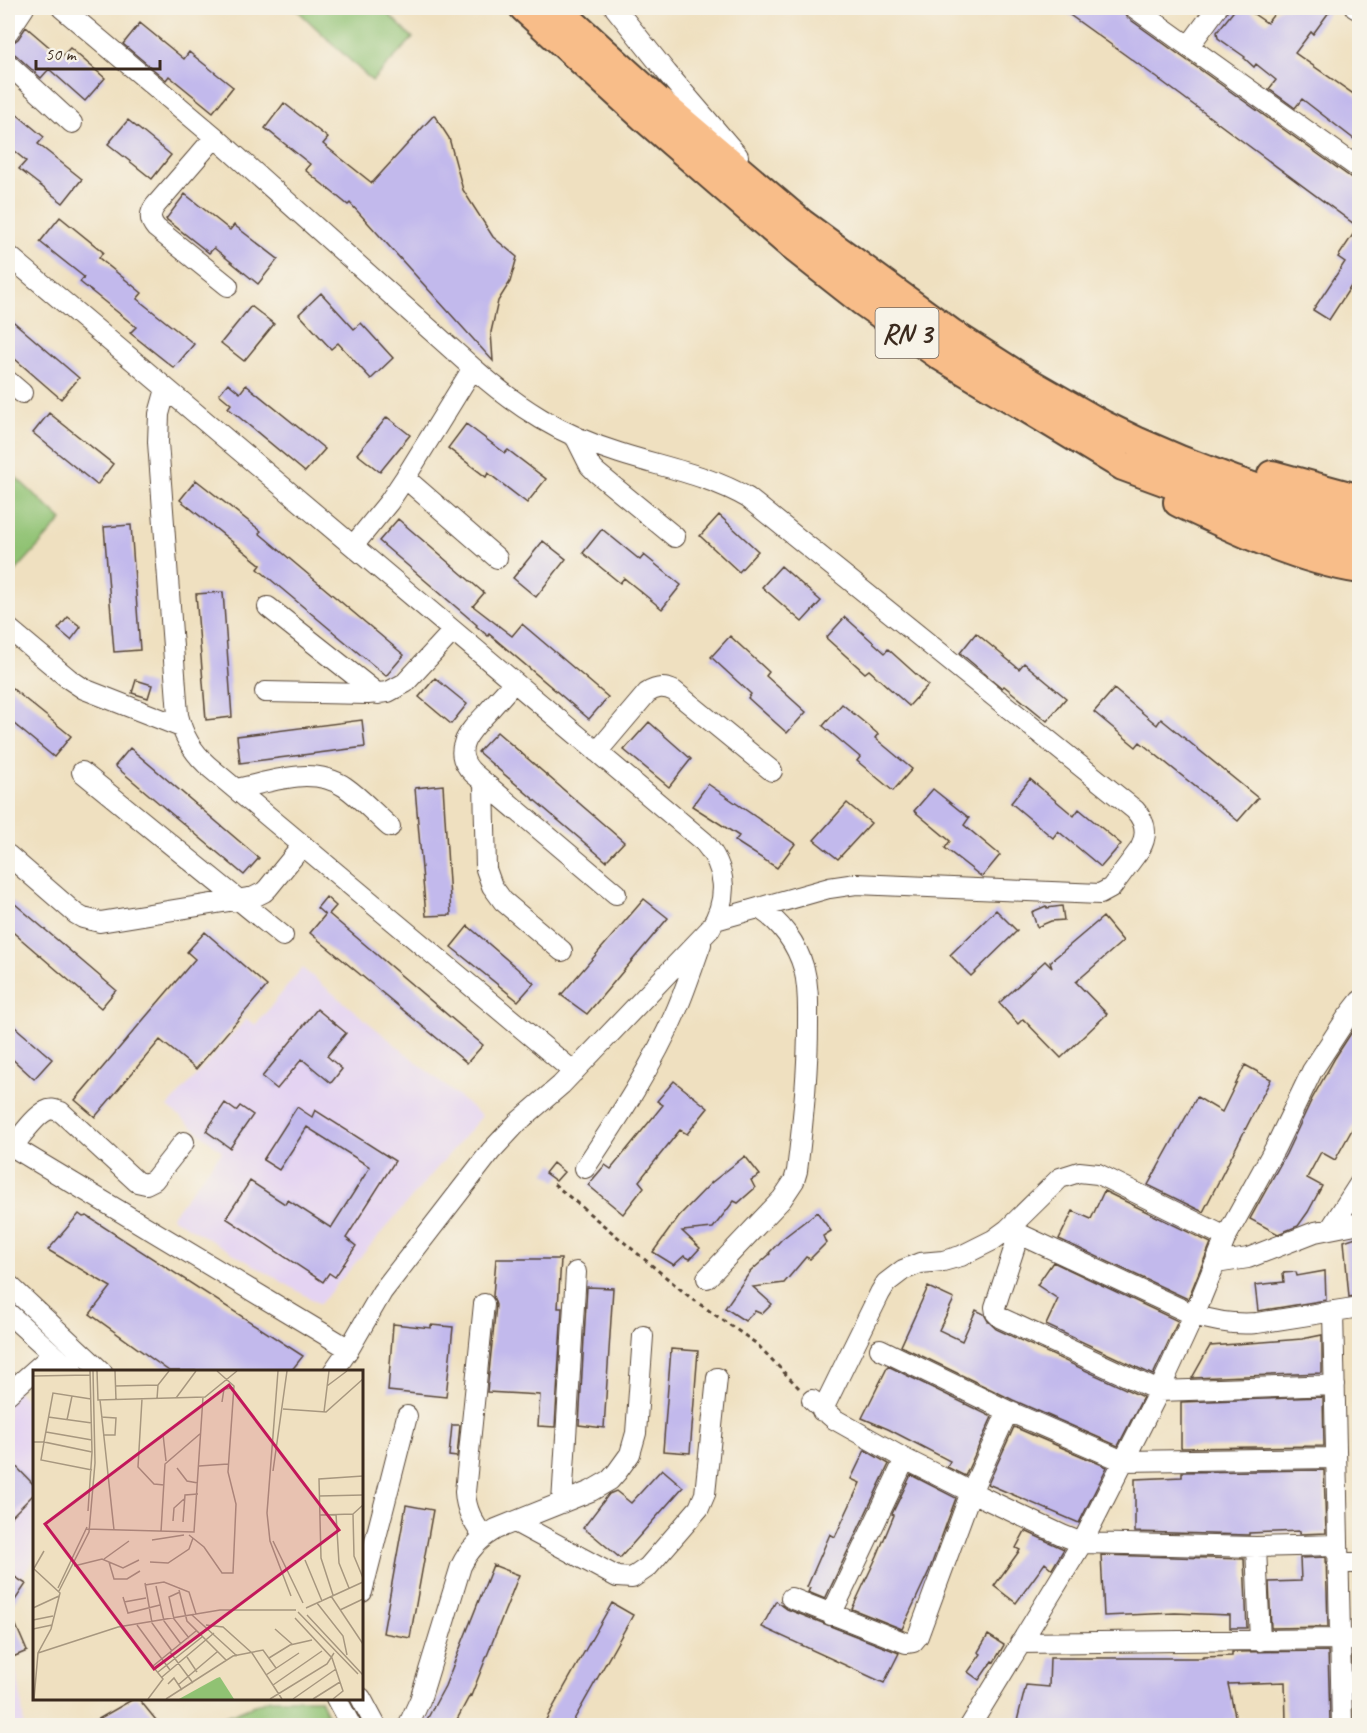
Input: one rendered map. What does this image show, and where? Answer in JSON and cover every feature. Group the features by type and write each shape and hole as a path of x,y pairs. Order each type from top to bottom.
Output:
{"highway":[{"name":"RN 3","path":"524,8 718,183 791,245 862,301 939,355 1123,466 1283,522 1359,544"},
{"name":"RN 3","path":"556,8 659,102 778,204 951,333 1101,424 1136,441 1235,481 1359,524"},
{"path":"1136,441 1179,447 1359,499"},
{"path":"1123,466 1155,491 1241,532 1343,567 1359,569"}],"street":[{"path":"8,32 24,8"},
{"path":"62,8 215,137 473,368 517,404 576,438 724,485 748,498 1135,810 1140,815 1145,829 1140,849 1111,888 1100,894 856,884 830,888 716,920"},
{"path":"615,8 778,204"},
{"path":"1136,8 1359,169"},
{"path":"1189,46 1217,8"},
{"path":"1355,8 1359,10"},
{"path":"8,64 72,123"},
{"path":"215,137 155,206 151,220 156,228 228,286"},
{"path":"8,255 704,842 721,868 724,889 720,910 716,920 704,936 574,1072 518,1122 491,1151 381,1292 349,1349 334,1370"},
{"path":"353,546 389,502 473,368"},
{"path":"166,389 159,414 158,442 178,715 185,738 199,758 574,1072"},
{"path":"576,438 597,473 675,537"},
{"path":"405,478 497,558"},
{"path":"268,607 378,694"},
{"path":"8,628 76,684 181,727"},
{"path":"265,692 378,694 388,692 405,683 453,631"},
{"path":"514,682 464,741 462,755 464,762 484,783 616,894"},
{"path":"597,752 647,693 663,688 674,691 772,771"},
{"path":"82,772 283,936"},
{"path":"236,789 302,776 324,778 345,787 390,827"},
{"path":"484,783 486,868 492,886 503,901 562,951"},
{"path":"8,855 76,914 91,921 110,921 254,897 264,892 303,846"},
{"path":"707,1278 782,1199 794,1181 797,1171 807,1066 807,984 794,945 778,923 759,908"},
{"path":"585,1168 613,1126 659,1046 677,1009 704,936"},
{"path":"970,1725 1082,1543 1159,1391 1226,1237 1275,1148 1312,1071 1359,1001"},
{"path":"184,1142 154,1180 146,1184 137,1182 56,1110 50,1109 41,1114 10,1146 349,1349"},
{"path":"1226,1237 1098,1174 1089,1172 1070,1174 1060,1178 1013,1231 977,1249 943,1261 911,1266 886,1283 817,1405 905,1459 1082,1543 1256,1547 1338,1554 1359,1563"},
{"path":"1331,1228 1359,1183"},
{"path":"1216,1263 1248,1258 1299,1237 1359,1223"},
{"path":"1013,1231 1194,1315 1215,1322 1243,1324 1359,1307"},
{"path":"1013,1231 995,1307 998,1316 1159,1391 1335,1385"},
{"path":"562,1503 576,1272"},
{"path":"8,1284 101,1370"},
{"path":"483,1536 471,1518 465,1501 465,1492 484,1304"},
{"path":"1333,1311 1342,1725"},
{"path":"8,1313 72,1370"},
{"path":"408,1725 420,1700 461,1566 470,1550 483,1536 591,1491 610,1480 630,1454 636,1433 643,1336"},
{"path":"880,1349 1008,1411 1123,1461 1336,1458"},
{"path":"35,1370 53,1354"},
{"path":"8,1394 33,1372"},
{"path":"514,1522 617,1577 632,1578 648,1567 699,1508 705,1494 717,1378"},
{"path":"791,1598 906,1643 913,1642 918,1636 971,1492 1008,1411"},
{"path":"363,1588 407,1416"},
{"path":"831,1615 905,1459"},
{"path":"1256,1547 1260,1641"},
{"path":"1020,1643 1359,1640"},
{"path":"337,1700 351,1725"},
{"path":"362,1700 376,1725"}],"path":[{"path":"554,1184 691,1298 757,1344 817,1405"}],"shaded area":[{"path":"302,968 482,1116 320,1304 171,1217 222,1151 168,1107 246,1019 256,1025"},
{"path":"8,1382 33,1406 33,1560 8,1601"},
{"path":"8,1635 20,1690 24,1725 8,1725"}],"green space":[{"path":"295,8 382,8 413,38 372,81"},
{"path":"8,470 62,520 14,573 8,567"},
{"path":"267,1700 320,1700 332,1725 222,1725 219,1719"}],"building":[{"path":"1060,8 1123,8 1128,18 1353,179 1359,181 1359,274 1329,320 1313,310 1345,262 1338,257 1358,227"},
{"path":"1236,8 1245,8 1267,23 1279,8 1332,8 1313,34 1311,32 1295,53 1359,98 1359,143 1302,99 1295,108 1269,89 1276,80 1256,64 1254,67 1245,57 1218,38 1217,32"},
{"path":"140,23 184,59 189,52 233,87 213,112 169,76 166,80 123,44"},
{"path":"26,27 61,57 70,48 105,78 85,101 49,69 41,78 8,50 8,46 18,39"},
{"path":"284,103 328,138 323,144 372,183 434,115 449,138 463,190 493,237 517,257 510,282 498,301 491,332 493,361 350,203 348,205 305,170 310,164 265,128"},
{"path":"8,107 44,137 38,144 82,179 63,203 19,169 26,161 8,146"},
{"path":"128,120 171,155 152,179 108,144"},
{"path":"185,194 230,230 234,225 278,259 258,284 214,248 209,253 166,219"},
{"path":"60,217 103,252 99,258 142,293 137,299 194,344 174,368 130,333 136,327 80,282 84,277 40,242"},
{"path":"321,293 354,329 361,323 393,358 371,379 338,343 331,349 299,314"},
{"path":"251,306 274,324 244,361 221,343"},
{"path":"8,317 79,378 61,399 8,353"},
{"path":"228,383 240,393 246,385 325,449 305,472 228,408 231,404 219,394"},
{"path":"49,413 113,464 97,485 33,433"},
{"path":"387,417 410,435 380,472 357,454"},
{"path":"466,424 505,453 508,450 546,479 527,503 488,473 486,477 448,448"},
{"path":"196,480 261,531 259,533 404,655 386,676 258,569 261,565 180,500"},
{"path":"719,515 758,551 739,572 700,536"},
{"path":"398,519 484,593 473,606 512,636 522,624 608,697 589,719 489,634 488,636 476,626 379,541"},
{"path":"131,525 140,650 114,652 104,527"},
{"path":"602,529 640,560 644,555 681,585 662,609 624,578 620,583 583,553"},
{"path":"543,541 566,559 536,597 513,578"},
{"path":"781,566 821,601 802,622 762,587"},
{"path":"223,592 232,717 206,720 196,594"},
{"path":"68,617 81,627 71,640 58,629"},
{"path":"845,617 885,653 888,649 928,685 909,706 869,670 865,673 826,638"},
{"path":"976,633 1019,669 1024,663 1066,698 1047,721 960,653"},
{"path":"730,636 769,672 766,676 806,712 787,733 748,698 751,694 711,657"},
{"path":"435,678 467,704 451,724 419,697"},
{"path":"136,680 152,685 148,698 132,693"},
{"path":"8,685 71,736 54,757 8,719"},
{"path":"1114,689 1157,725 1161,719 1258,798 1238,821 1140,742 1136,747 1094,712"},
{"path":"842,704 878,734 875,738 912,769 893,791 857,761 860,757 823,726"},
{"path":"362,720 365,747 240,763 237,736"},
{"path":"649,722 691,759 669,787 624,750"},
{"path":"497,732 624,842 606,861 478,752"},
{"path":"130,748 259,858 244,875 115,766"},
{"path":"1030,779 1074,816 1079,809 1121,844 1101,867 1058,831 1053,838 1011,803"},
{"path":"708,784 795,844 777,868 735,841 739,836 692,806"},
{"path":"443,785 451,915 426,916 415,788"},
{"path":"933,789 969,818 964,825 1000,855 982,877 945,848 950,841 914,811"},
{"path":"847,803 871,823 838,859 814,840"},
{"path":"326,897 336,906 329,914 483,1045 467,1063 310,933 325,915 317,908"},
{"path":"8,898 116,990 101,1008 8,928"},
{"path":"644,899 668,918 587,1014 561,995"},
{"path":"1046,906 1047,908 1062,906 1064,920 1051,921 1037,927 1032,912"},
{"path":"996,910 1017,931 971,976 950,955"},
{"path":"1103,917 1123,941 1076,982 1107,1014 1061,1058 1023,1019 1018,1024 999,1003 1045,961 1052,968 1050,962"},
{"path":"468,926 534,983 518,1001 451,947"},
{"path":"205,932 267,986 196,1069 160,1040 95,1117 75,1100 195,959 187,952"},
{"path":"317,1009 346,1033 327,1056 342,1069 331,1083 302,1059 277,1089 262,1077"},
{"path":"8,1021 52,1059 34,1079 8,1055"},
{"path":"1359,1021 1359,1117 1335,1160 1321,1152 1307,1178 1322,1186 1308,1212 1298,1226 1278,1234 1250,1219 1286,1154 1312,1099"},
{"path":"1245,1065 1271,1079 1203,1212 1148,1185 1197,1097 1222,1112"},
{"path":"674,1081 708,1108 687,1134 680,1130 639,1181 644,1187 623,1214 588,1185 605,1165 611,1169 663,1105 657,1101"},
{"path":"225,1103 236,1111 240,1106 253,1115 230,1148 206,1131"},
{"path":"297,1107 312,1117 315,1110 395,1161 346,1238 356,1246 335,1277 329,1273 323,1282 226,1218 250,1181 285,1204 288,1200 331,1228 370,1167 307,1127 279,1170 263,1160"},
{"path":"745,1156 760,1175 751,1180 755,1188 738,1203 734,1201 713,1228 682,1231 700,1248 690,1259 684,1256 674,1265 653,1252 679,1216 711,1183"},
{"path":"553,1163 564,1172 556,1181 545,1173"},
{"path":"1104,1191 1211,1243 1188,1299 1059,1239 1073,1211 1091,1219"},
{"path":"817,1212 831,1231 823,1236 826,1243 810,1259 806,1257 784,1283 753,1287 772,1304 762,1314 755,1311 745,1321 725,1308 750,1272 770,1254 782,1239"},
{"path":"79,1214 83,1217 87,1216 303,1356 292,1370 168,1370 90,1314 111,1287 48,1250"},
{"path":"1359,1236 1359,1295 1349,1297 1344,1241"},
{"path":"496,1259 561,1259 558,1308 562,1308 555,1427 538,1426 540,1395 487,1392 496,1305 493,1296"},
{"path":"1053,1262 1178,1321 1153,1375 1046,1325 1058,1299 1037,1285"},
{"path":"1325,1271 1326,1300 1258,1311 1255,1285 1284,1282 1283,1273 1296,1272 1297,1276"},
{"path":"587,1287 613,1288 604,1428 579,1425"},
{"path":"928,1287 954,1299 939,1330 962,1341 976,1310 984,1314 996,1329 1143,1397 1118,1446 1013,1400 901,1346"},
{"path":"393,1324 431,1328 431,1325 453,1327 446,1397 388,1391"},
{"path":"1322,1335 1322,1373 1192,1378 1210,1346 1302,1339"},
{"path":"671,1349 698,1351 690,1453 663,1451"},
{"path":"888,1366 992,1417 965,1476 947,1467 950,1461 862,1418"},
{"path":"1323,1397 1324,1446 1181,1448 1181,1402"},
{"path":"452,1425 460,1425 457,1457 449,1456"},
{"path":"1014,1427 1107,1467 1079,1523 988,1484"},
{"path":"865,1450 889,1464 825,1599 808,1592 810,1588 807,1587 830,1534 835,1537 860,1483 851,1479"},
{"path":"8,1458 33,1484 33,1495 8,1520"},
{"path":"662,1469 683,1487 620,1558 583,1528 609,1494 616,1491 631,1503"},
{"path":"1324,1470 1326,1533 1300,1534 1300,1531 1249,1533 1249,1535 1135,1532 1135,1479 1182,1477 1182,1472"},
{"path":"911,1475 956,1498 929,1571 902,1629 852,1609"},
{"path":"406,1505 433,1510 410,1638 383,1633"},
{"path":"1025,1531 1064,1549 1052,1569 1045,1563 1016,1603 994,1586 1020,1550 1016,1548"},
{"path":"1101,1555 1244,1559 1247,1628 1230,1628 1230,1615 1175,1613 1104,1616"},
{"path":"1326,1557 1328,1627 1271,1628 1269,1582 1301,1581 1300,1558"},
{"path":"493,1565 519,1575 471,1696 454,1725 424,1725 445,1686"},
{"path":"15,1577 26,1584 9,1609 27,1651 8,1659 8,1588"},
{"path":"776,1601 787,1609 899,1653 884,1683 762,1627"},
{"path":"612,1603 633,1615 571,1725 543,1725"},
{"path":"988,1635 1004,1645 979,1680 968,1672 981,1654 978,1652"},
{"path":"1328,1651 1330,1722 1286,1722 1285,1682 1228,1684 1236,1720 1163,1725 1141,1725 1140,1722 1119,1725 1016,1725 1026,1685 1049,1687 1050,1658 1203,1658 1232,1656 1232,1652"},
{"path":"1352,1652 1359,1652 1359,1721 1354,1721"},
{"path":"132,1700 140,1700 160,1725 88,1725"}]}
